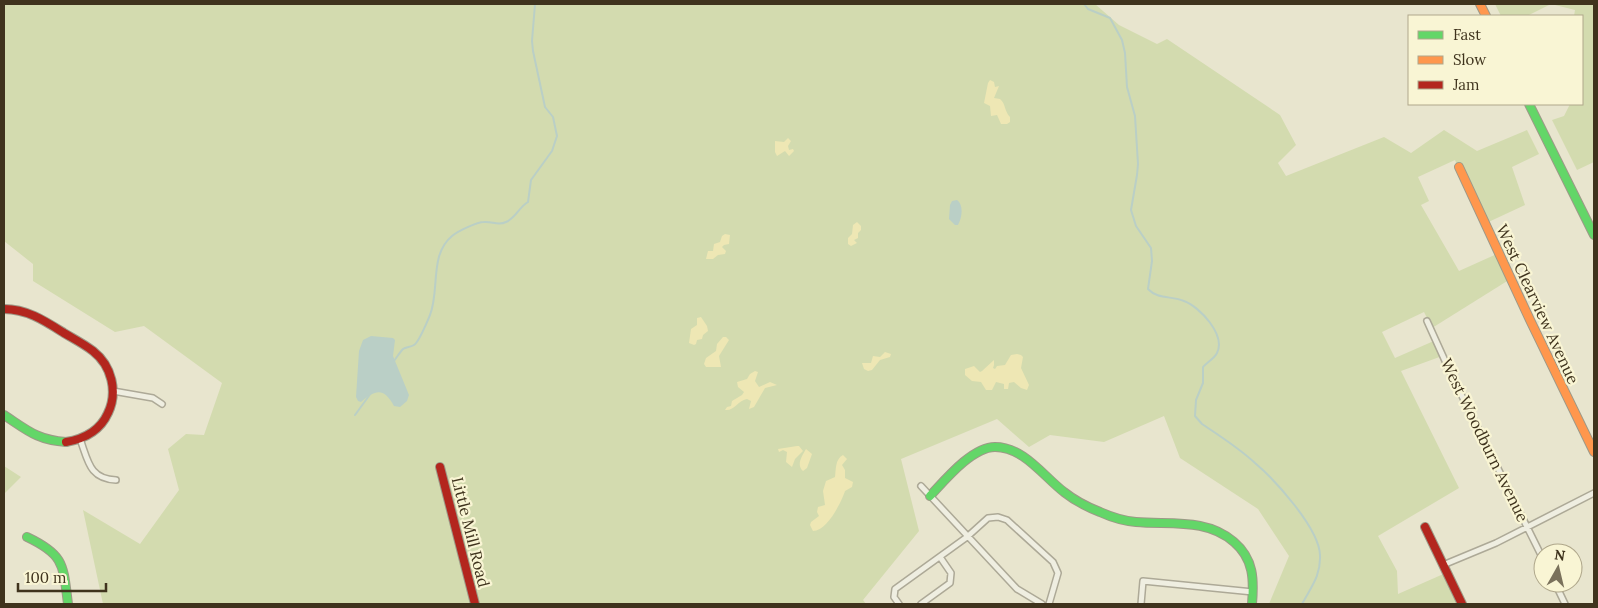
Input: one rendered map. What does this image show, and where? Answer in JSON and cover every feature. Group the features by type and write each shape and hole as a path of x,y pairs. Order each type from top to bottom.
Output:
{"street":[{"path":"1529,105 1594,235"},
{"name":"West Clearview Avenue","path":"1459,167 1594,452"},
{"path":"4,309 23,310 36,315 92,350 102,360 110,373 113,391 109,415 100,427 80,439 62,443 39,438 4,414"},
{"name":"West Woodburn Avenue","path":"1427,321 1451,374 1535,543"},
{"path":"113,391 153,398 162,404"},
{"path":"80,439 91,469 99,476 108,480 116,480"},
{"path":"930,496 973,454 995,447 1011,451 1028,460 1065,492 1103,513 1124,520 1138,522 1173,522 1198,526 1219,532 1234,541 1249,557 1254,571 1252,604"},
{"name":"Little Mill Road","path":"440,467 475,604"},
{"path":"921,486 1016,589 1042,604"},
{"path":"1443,565 1594,494"},
{"path":"899,604 894,597 895,589 967,536 988,518 998,517 1007,520 1054,562 1058,573 1049,604"},
{"path":"1425,528 1462,604"},
{"path":"27,537 45,546 55,554 66,585 68,604"},
{"path":"921,604 950,583 951,573 940,556"},
{"path":"1141,604 1144,581 1253,592"}],"green space":[{"path":"4,4 1095,4 1119,25 1157,44 1167,39 1280,115 1296,145 1278,163 1286,176 1384,137 1411,153 1444,130 1477,151 1527,130 1539,154 1512,167 1525,205 1482,225 1455,160 1418,177 1429,201 1421,205 1459,271 1499,253 1512,278 1432,328 1424,312 1382,332 1395,358 1436,340 1445,355 1401,371 1459,488 1378,536 1397,571 1398,594 1448,572 1464,604 1269,604 1289,556 1258,509 1180,458 1164,416 1104,442 1050,435 1029,447 997,419 901,459 919,531 863,600 866,604 103,604 83,510 140,544 179,490 168,449 186,434 204,435 222,383 144,326 115,332 33,281 33,264 4,241"},
{"path":"1495,4 1551,4 1529,15 1500,15"},
{"path":"1551,4 1594,4 1594,162 1577,170 1552,120 1564,116 1570,105 1583,105 1583,15 1574,15 1575,10"},
{"path":"4,466 21,477 4,494"}],"sand":[{"path":"990,80 994,82 995,87 999,86 994,98 1000,99 1010,117 1010,122 1007,124 1001,124 997,115 991,116 990,106 984,103"},
{"path":"788,138 791,141 788,146 789,150 793,149 794,151 789,156 785,151 777,156 775,141 784,142"},
{"path":"857,222 861,226 861,230 858,233 858,238 854,240 857,243 851,246 848,244 848,238 852,234 853,225"},
{"path":"725,234 730,235 729,244 722,247 726,251 725,254 718,255 713,259 706,259 708,251 713,251 714,244 720,242"},
{"path":"701,317 708,331 694,345 689,343 691,329 697,325 697,318"},
{"path":"723,337 729,340 719,356 721,367 706,367 704,364 706,358 716,351 717,344"},
{"path":"885,352 891,354 890,357 880,360 872,370 864,369 862,363 871,363 873,356 880,357"},
{"path":"1017,354 1023,357 1021,368 1029,385 1027,390 1014,382 1009,383 1008,389 1004,389 1004,384 996,382 992,390 986,390 981,382 972,381 965,375 965,369 974,366 980,372 994,360 993,368 995,369 997,366 1005,365 1011,355"},
{"path":"755,371 758,372 755,381 759,387 770,382 777,385 765,388 754,407 749,409 751,401 747,399 731,409 725,410 731,406 732,401 744,392 738,387 737,382 747,379"},
{"path":"799,446 803,451 795,459 792,467 786,462 787,452 783,450 779,452 778,449"},
{"path":"806,449 812,454 807,468 803,471 800,463"},
{"path":"843,455 847,459 842,465 845,470 845,478 853,482 852,487 845,491 837,509 828,522 818,530 813,531 810,525 811,522 819,516 817,512 818,507 825,505 823,491 826,481 835,477 837,462"}],"shaded area":[{"path":"957,200 961,205 962,212 958,225 955,225 949,219 950,205 952,201"},
{"path":"371,336 393,338 395,340 393,356 409,395 407,401 400,407 394,406 387,396 379,392 361,402 356,397 359,351 363,340"}],"waterway":[{"path":"394,361 403,349 416,343 427,322 433,305 440,253 445,244 452,236 472,225 481,222 503,223 512,218 528,202 531,180 552,151 557,136 553,117 545,107 533,51 535,4"},
{"path":"1084,4 1088,9 1110,18 1122,40 1125,53 1127,87 1135,116 1138,164 1131,210 1136,226 1151,248 1152,261 1148,289 1160,296 1179,299 1190,304 1204,315 1215,330 1219,346 1216,355 1203,367 1203,383 1196,400 1195,416 1202,424 1236,447 1263,471 1295,505 1312,532 1318,544 1320,562 1315,581 1302,604"},
{"path":"355,415 371,393"}],"traffic: fast":[{"path":"1529,105 1594,235"},
{"path":"4,415 40,437 66,442"},
{"path":"930,496 951,473 977,452 986,448 1005,448 1024,457 1072,498 1104,514 1131,521 1200,526 1223,534 1234,542 1246,555 1252,578 1252,604"},
{"path":"27,537 49,550 60,563 65,580 68,604"}],"traffic: slow":[{"path":"1480,4 1486,15"},
{"path":"1459,167 1594,452"}],"traffic: jam":[{"path":"4,309 28,313 50,324 93,351 100,357 109,372 113,397 105,419 91,433 79,439 66,442"},
{"path":"440,467 475,604"},
{"path":"1425,527 1462,604"}]}
